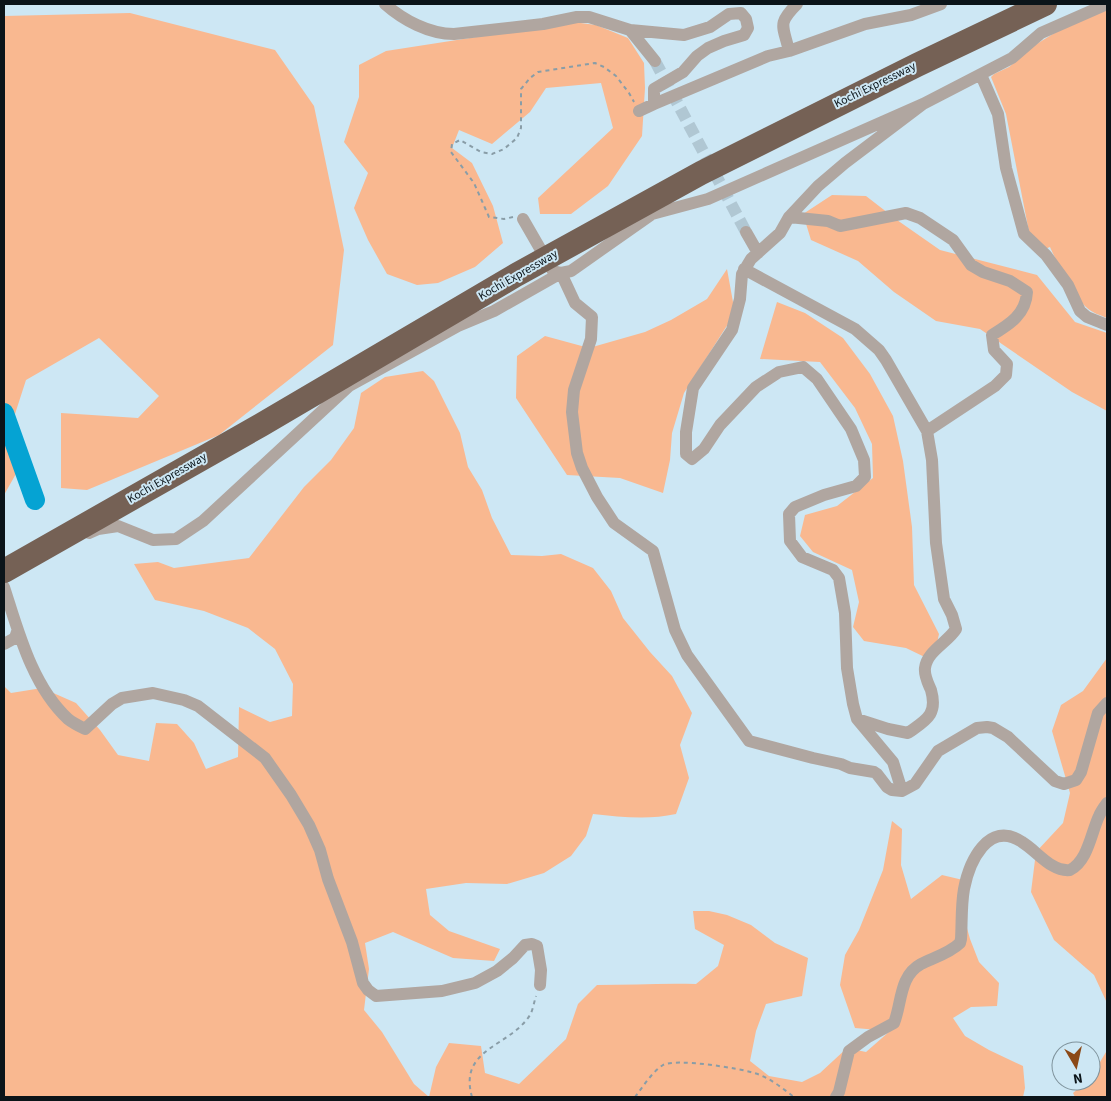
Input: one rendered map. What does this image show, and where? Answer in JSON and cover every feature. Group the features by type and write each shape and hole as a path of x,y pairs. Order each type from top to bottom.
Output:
{"highway":[{"name":"Kochi Expressway","path":"4,571 140,488 573,232 689,168 817,102 1025,4"},
{"name":"Kochi Expressway","path":"4,561 261,425 516,275 701,173 917,64 1045,4"}],"street":[{"path":"384,4 416,24 430,31 442,34 543,24 577,17 589,17 630,30 684,35 710,27 729,14 741,13 746,19 748,28 744,35 708,48 697,56 683,72 654,89 654,104"},
{"path":"789,51 783,24 784,17 797,4"},
{"path":"639,110 768,56 789,51 865,24 911,16 941,4"},
{"path":"4,581 98,528 118,526 154,540 176,538 203,521 349,386 458,326 494,310 557,272 571,271 652,214 708,200 923,104 1012,58 1041,33 1107,4"},
{"path":"630,30 655,60"},
{"path":"981,75 998,114 1006,168 1024,234 1046,255 1068,285 1080,311 1087,317 1107,325"},
{"path":"902,791 893,762 857,719 847,668 846,613 839,578 834,570 802,556 790,540 789,514 795,507 824,495 856,486 864,477 864,460 851,429 817,379 802,367 779,372 756,387 720,425 704,449 692,460 686,454 686,432 693,388 732,330 740,299 742,274 751,259 780,233 789,217 818,186 923,104"},
{"path":"789,217 828,222 840,226 906,213 920,218 953,240 972,265 983,272 1010,281 1027,292 1027,302 1020,314 1012,323 992,335 994,350 1007,364 1006,375 995,386 927,431"},
{"path":"523,219 575,303 592,317 591,339 574,390 572,412 577,453 582,468 597,497 614,523 654,551 675,630 687,655 749,741 794,754 841,764 850,768 874,772 887,787 892,790 902,791 914,784 938,751 977,728 987,727 993,728 1008,737 1054,781 1064,784 1076,780 1081,772 1098,713 1107,702"},
{"path":"746,232 758,253"},
{"path":"744,270 855,330 879,350 927,431 932,460 936,543 944,599 956,629 951,637 932,653 925,667 926,680 931,690 933,707 929,718 908,733 857,719"},
{"path":"4,587 17,632 35,671 51,698 68,719 84,729 112,704 122,698 153,693 184,700 198,706 265,758 309,824 352,942 363,983 376,996 442,991 475,983 497,971 514,958 525,945 532,944 537,946 541,970 540,985"},
{"path":"4,644 15,638 17,632"},
{"path":"836,1097 840,1092 849,1051 868,1036 894,1023 898,1016 900,995 911,973 918,966 960,943 964,889 974,861 983,845 999,836 1013,837 1057,868 1070,870 1079,864 1083,857 1099,815 1107,803"}],"path":[{"path":"523,219 518,217 504,219 489,217 474,183 451,152 452,144 460,140 481,152 492,154 504,149 517,138 521,128 521,89 538,72 595,64 604,67 616,76 625,87 639,110"},
{"path":"472,1097 468,1079 472,1065 487,1051 518,1028 530,1015 540,985"},
{"path":"635,1097 664,1064 678,1062 755,1073 776,1083 794,1097"}],"shaded area":[{"path":"1107,10 1107,318 1096,314 1086,307 1066,279 1050,247 1045,249 1029,232 1006,114 991,77 1009,67 1035,45 1061,29"},
{"path":"130,13 275,50 314,106 344,250 333,345 219,435 87,490 61,488 61,413 138,418 159,396 99,338 26,380 15,414 17,472 4,495 4,16"},
{"path":"573,22 596,25 628,38 644,63 645,88 642,136 608,186 571,214 540,214 538,198 613,128 601,83 546,88 530,112 492,144 459,130 452,148 472,163 493,206 503,243 475,267 438,283 417,285 387,274 368,240 354,208 368,173 344,142 359,97 359,65 386,51"},
{"path":"832,195 866,196 940,250 1037,275 1075,322 1107,333 1107,411 1072,392 980,329 936,321 894,292 858,261 811,240 803,214"},
{"path":"727,269 735,313 684,393 672,433 670,460 663,493 620,478 567,475 516,398 517,356 545,336 589,348 645,332 671,320 707,299"},
{"path":"777,302 805,313 843,338 870,374 893,416 903,461 912,527 914,585 939,634 933,661 906,648 864,641 853,627 859,602 852,570 813,552 800,536 805,515 837,506 873,478 872,444 855,408 820,362 760,359"},
{"path":"423,371 434,381 460,433 468,467 482,490 492,518 511,555 542,556 561,554 593,568 611,591 623,618 672,676 692,713 680,745 689,778 676,814 624,817 593,814 586,836 571,856 544,873 507,884 466,883 426,889 430,915 449,931 500,949 494,961 453,958 393,932 365,943 369,969 364,1010 382,1032 414,1084 429,1097 4,1097 4,686 11,693 42,688 76,703 100,730 118,755 149,761 156,723 177,724 194,743 206,769 238,757 239,707 270,722 292,716 293,684 275,649 248,628 204,611 155,600 134,564 158,562 174,568 249,558 304,487 331,460 354,428 361,393 385,377"},
{"path":"1107,658 1107,1003 1094,975 1054,940 1031,892 1036,852 1063,823 1070,793 1052,731 1061,705 1083,691"},
{"path":"892,821 902,829 901,865 911,899 942,875 963,880 960,903 970,939 979,962 999,983 997,1006 971,1007 953,1018 965,1036 1023,1066 1025,1088 1023,1097 429,1097 436,1067 449,1043 481,1046 485,1073 519,1084 566,1039 578,1004 597,985 696,984 718,966 724,945 695,929 693,911 709,911 727,915 751,925 775,943 808,958 802,996 766,1004 756,1031 750,1061 769,1076 802,1082 820,1073 847,1048 866,1052 890,1031 855,1028 840,985 845,955 859,930 883,870"},
{"path":"1107,1041 1107,1097 1075,1097 1073,1093 1075,1091 1101,1091 1101,1060 1106,1052"}],"waterway":[{"path":"4,413 35,500"}],"tunnel":[{"path":"655,61 746,232"}]}
